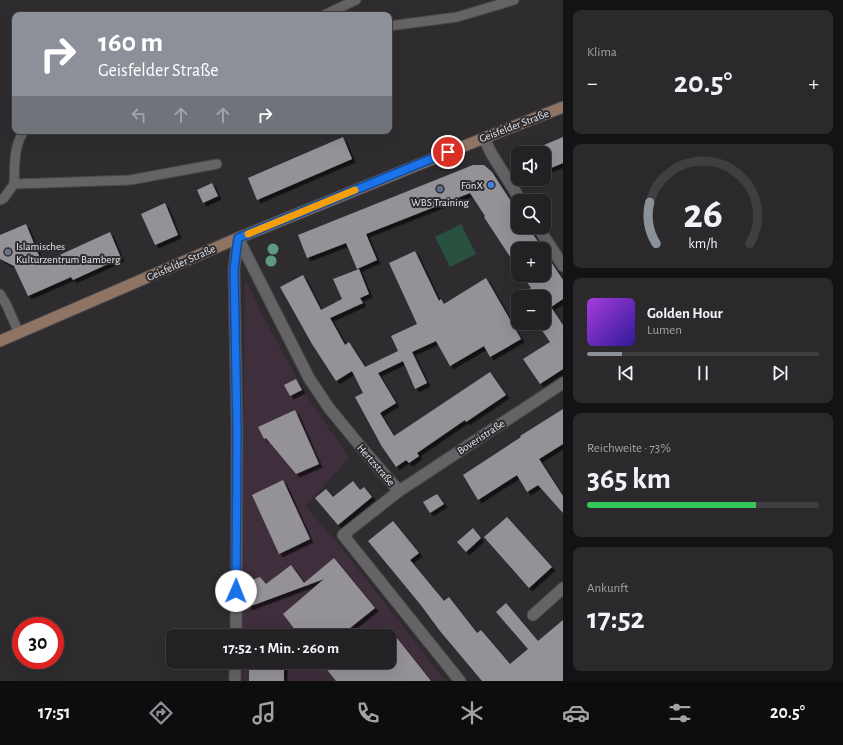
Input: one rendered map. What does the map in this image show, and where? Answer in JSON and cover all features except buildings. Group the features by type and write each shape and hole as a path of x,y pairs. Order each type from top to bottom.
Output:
{"main road":[{"name":"Geisfelder Straße","path":"0,341 238,238 563,106"}],"street":[{"path":"484,138 490,153 516,194"},
{"path":"543,234 561,258"},
{"path":"236,629 237,430 234,269 238,238"},
{"name":"Hertzstraße","path":"238,238 309,378 329,408 356,442 399,491 343,535 460,681"},
{"name":"Boveristraße","path":"399,491 563,383"},
{"path":"533,615 563,588"},
{"path":"235,669 235,681"}],"lane":[{"path":"330,12 356,0"},
{"path":"392,26 457,17 514,0"},
{"path":"0,200 4,198 14,184 15,153 17,144 22,134"},
{"path":"14,184 130,180 217,164"},
{"path":"0,294 19,333"}],"shaded area":[{"path":"245,279 265,320 306,395 349,458 305,506 344,551 445,681 243,681 242,669 396,669 396,629 242,629"}],"green space":[{"path":"461,224 476,254 450,267 435,237"}],"slow traffic":[{"path":"248,234 355,190"}],"place":[{"name":"FönX","path":"491,185"},
{"name":"WBS Training","path":"440,189"},
{"name":"Islamisches Kulturzentrum Bamberg","path":"8,252"}],"route":[{"path":"236,591 237,430 234,269 238,238 448,152"}]}
